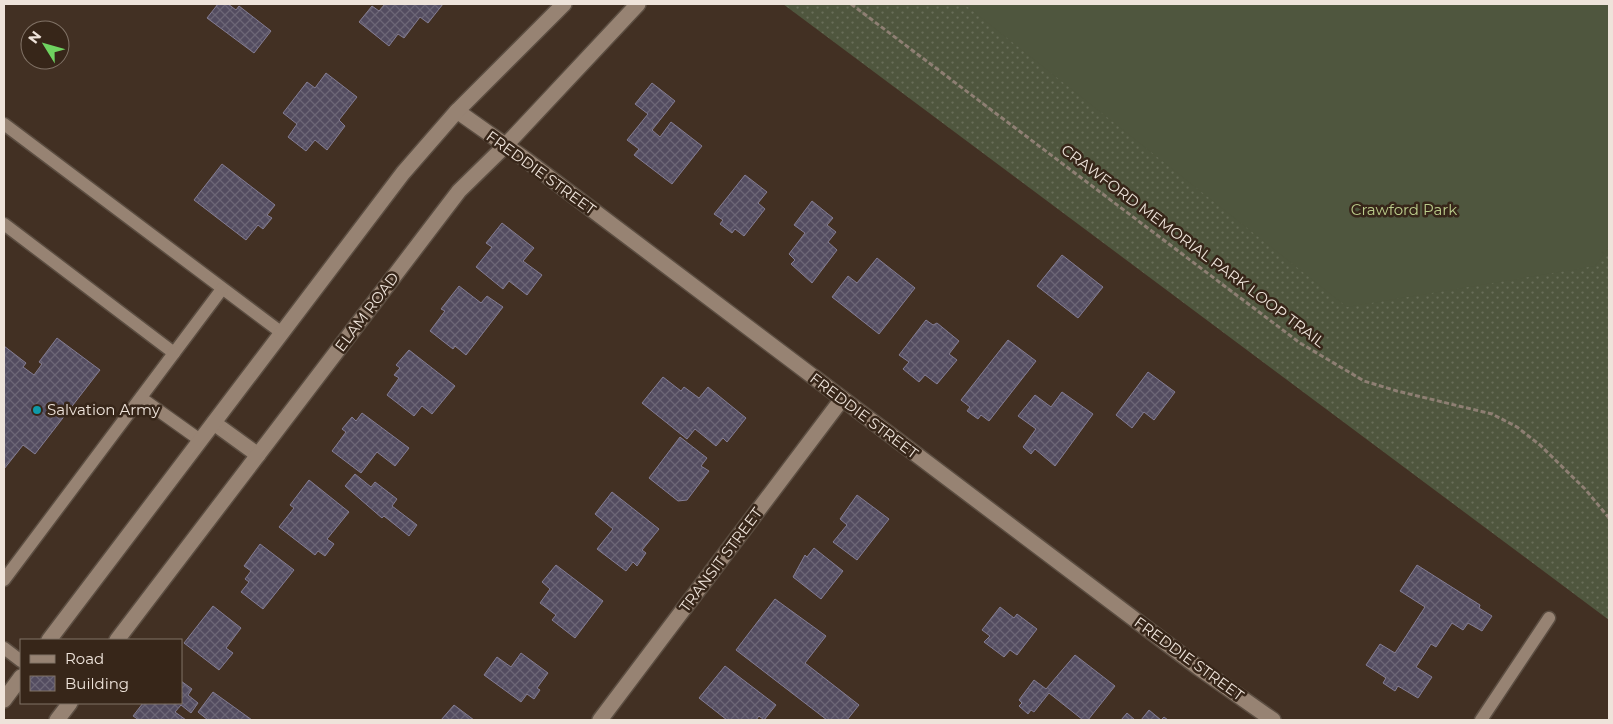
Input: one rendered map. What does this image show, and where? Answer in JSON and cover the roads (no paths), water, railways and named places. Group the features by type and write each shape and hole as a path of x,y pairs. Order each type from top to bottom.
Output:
{"main road":[{"path":"50,639 403,173 457,111 564,4"},
{"name":"ELAM ROAD","path":"119,639 459,190 505,146 638,4"},
{"name":"FREDDIE STREET","path":"457,111 525,159 1199,668 1273,720"},
{"name":"TRANSIT STREET","path":"600,720 842,399"},
{"path":"214,423 258,455"},
{"path":"4,700 20,678"},
{"path":"57,720 69,704"}],"lane":[{"path":"4,124 282,333"},
{"path":"4,224 174,353"},
{"path":"4,580 222,289"},
{"path":"141,398 200,440"},
{"path":"1481,720 1549,618"},
{"path":"4,648 20,660"}],"place":[{"name":"Salvation Army","path":"37,410"}],"park label":[{"name":"Crawford Park","path":"1404,210"}]}
